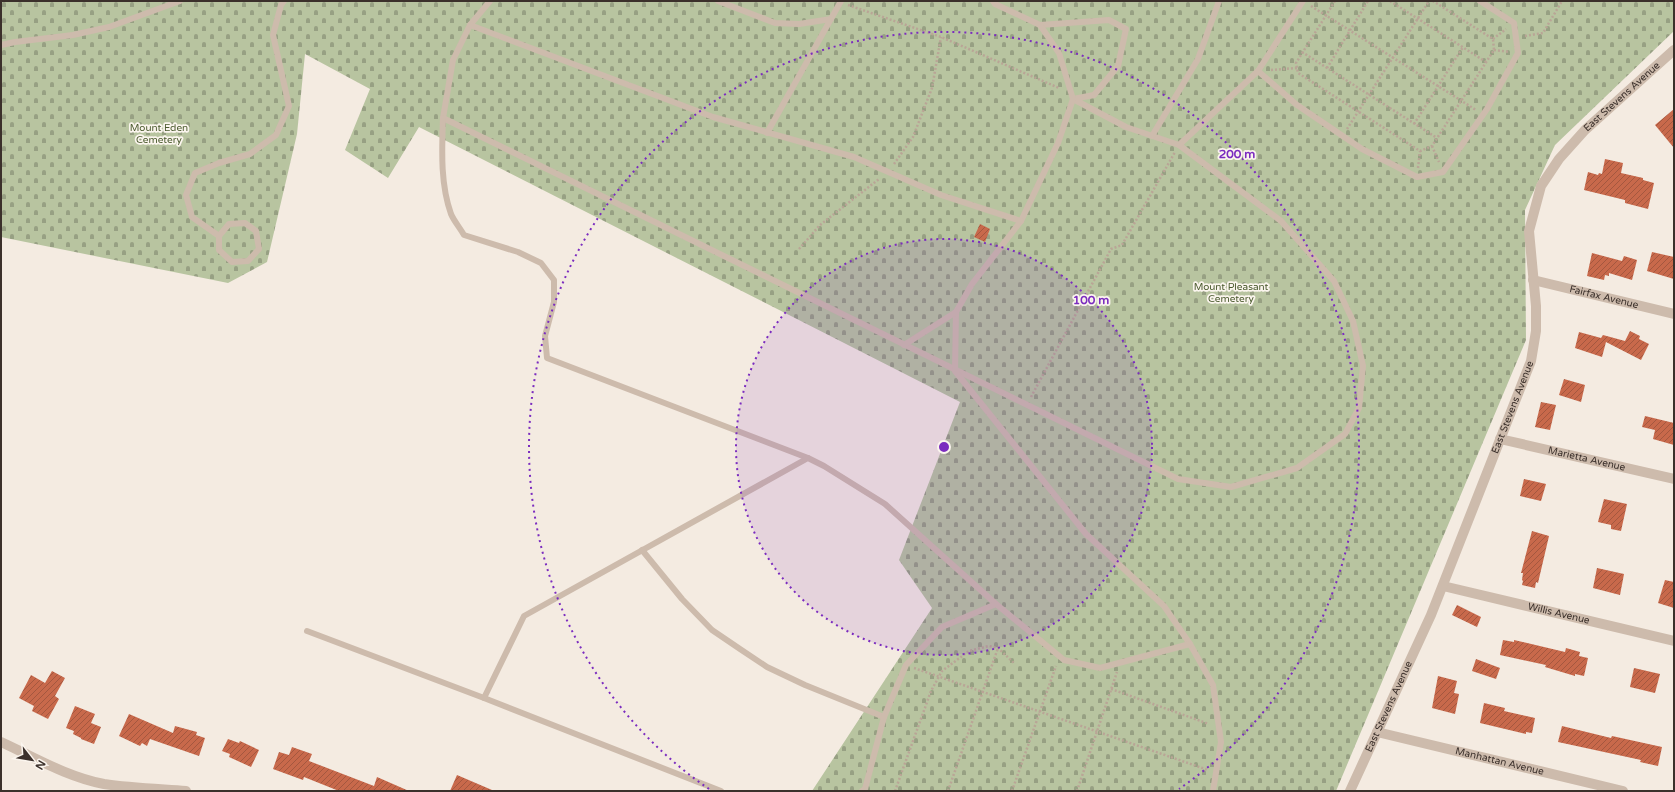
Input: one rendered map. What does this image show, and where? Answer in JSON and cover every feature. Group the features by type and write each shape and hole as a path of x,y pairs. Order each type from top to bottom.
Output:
{"street":[{"name":"East Stevens Avenue","path":"1350,791 1431,615 1531,360 1536,332 1536,306 1529,231 1541,186 1559,159 1585,130 1674,50"},
{"name":"Fairfax Avenue","path":"1533,280 1674,314"},
{"name":"Marietta Avenue","path":"1500,439 1674,479"},
{"name":"Willis Avenue","path":"1443,586 1674,641"},
{"name":"Manhattan Avenue","path":"1377,732 1623,791"},
{"path":"1,742 67,773 104,784 186,791"},
{"path":"90,780 101,791"}],"lane":[{"path":"1,45 73,35 109,27 180,1"},
{"path":"219,236 192,217 186,196 195,173 219,163 250,154 276,135 288,106 273,35 281,5 284,1"},
{"path":"490,1 470,25 453,60 443,118 442,162 445,186 452,214 464,235 518,252 541,263 554,280 554,302 545,336 547,358 808,458 824,466 885,504 996,604 1064,660 1100,668 1190,644"},
{"path":"718,1 775,22 799,24 831,19"},
{"path":"904,345 956,312 972,284 1021,221 1058,143 1072,96 1059,53 1040,25 994,2 988,1"},
{"path":"1152,136 1198,59 1219,1"},
{"path":"1179,145 1258,71 1303,1"},
{"path":"1258,71 1297,105 1362,149 1417,177 1443,172 1483,114 1518,53 1514,24 1480,1"},
{"path":"767,133 841,2"},
{"path":"1040,25 1109,20 1126,29 1118,66 1094,95 1072,96"},
{"path":"470,25 713,117 854,157 941,195 1021,221"},
{"path":"443,118 955,371 1178,479 1231,487 1297,468 1345,434 1359,408 1363,366 1353,321 1334,281 1281,221 1179,145 1126,127 1072,96"},
{"path":"246,223 256,231 259,249 248,261 232,262 219,250 219,236 230,224 246,223"},
{"path":"956,312 955,371 1086,534 1164,606 1190,644 1213,685 1221,742 1213,791"},
{"path":"484,698 524,616 808,458"},
{"path":"642,550 682,599 712,630 766,667 805,685 884,717"},
{"path":"866,790 884,717 906,665 942,627 996,604"},
{"path":"307,631 484,698 721,791"}],"path":[{"path":"1335,1 1296,63 1298,73 1420,151"},
{"path":"1327,68 1368,1"},
{"path":"1390,1 1486,62"},
{"path":"1343,136 1429,1"},
{"path":"1433,1 1493,38"},
{"path":"1516,38 1543,33 1562,1"},
{"path":"841,2 941,37 1072,96"},
{"path":"1309,4 1483,114"},
{"path":"1493,38 1514,24"},
{"path":"799,249 820,225 888,172 913,137 932,88 941,37"},
{"path":"1420,151 1432,146 1494,50 1493,38"},
{"path":"1414,124 1463,47"},
{"path":"1494,50 1518,53"},
{"path":"1302,52 1437,138"},
{"path":"1258,71 1297,68"},
{"path":"1027,406 1111,249 1122,245 1179,145"},
{"path":"1432,146 1443,172"},
{"path":"1417,177 1420,151"},
{"path":"895,791 931,691 942,670 969,650 989,646 998,648 1014,663"},
{"path":"948,791 998,648"},
{"path":"1012,791 1059,656"},
{"path":"1077,791 1121,662"},
{"path":"906,665 1216,773"},
{"path":"1111,689 1219,727"}],"green space":[{"name":"Mount Pleasant Cemetery","path":"1,1 1674,1 1674,31 1555,145 1525,210 1526,340 1336,791 812,791 932,608 899,560 960,402 419,127 388,178 345,150 370,89 305,54 297,134 267,262 228,283 1,237"}],"building":[{"path":"1674,109 1674,148 1655,125"},
{"path":"1605,159 1623,163 1621,173 1643,178 1643,180 1654,183 1648,209 1625,203 1625,200 1584,190 1588,172 1598,175 1599,173 1602,174"},
{"path":"980,224 990,229 985,242 974,237"},
{"path":"1652,252 1674,257 1674,279 1647,271"},
{"path":"1592,253 1622,261 1624,256 1637,260 1632,280 1609,273 1609,276 1605,275 1604,280 1587,276"},
{"path":"1630,331 1640,336 1639,339 1649,344 1641,360 1606,342 1602,357 1575,348 1579,332 1601,338 1603,335 1625,341"},
{"path":"1564,379 1585,385 1581,402 1559,395"},
{"path":"1541,402 1556,405 1550,430 1535,427"},
{"path":"1645,416 1674,423 1674,445 1653,439 1655,430 1642,427"},
{"path":"1524,479 1546,484 1541,501 1520,496"},
{"path":"1604,499 1627,504 1621,531 1611,529 1611,525 1598,522"},
{"path":"1532,531 1549,536 1538,583 1536,582 1535,588 1522,585 1523,573 1521,573"},
{"path":"1597,568 1624,574 1620,595 1593,588"},
{"path":"1665,580 1674,582 1674,608 1658,603"},
{"path":"1457,605 1481,617 1477,627 1452,615"},
{"path":"1503,640 1514,642 1514,640 1565,652 1566,648 1580,652 1579,656 1588,658 1584,676 1575,674 1575,676 1545,667 1546,665 1500,655"},
{"path":"1476,659 1500,668 1496,679 1472,671"},
{"path":"1634,668 1660,674 1655,693 1630,687"},
{"path":"52,671 65,678 55,696 59,699 48,719 32,711 34,706 19,698 31,675 45,683"},
{"path":"1438,676 1457,681 1454,693 1459,694 1455,714 1432,708"},
{"path":"1484,703 1505,708 1504,711 1535,718 1532,733 1526,732 1526,734 1480,723"},
{"path":"75,706 95,714 91,723 101,727 94,744 81,739 73,734 74,731 66,728"},
{"path":"129,714 173,733 175,726 197,732 196,735 205,738 199,756 150,739 147,746 142,743 140,746 119,736"},
{"path":"1562,726 1611,738 1612,736 1662,747 1658,766 1640,762 1641,760 1558,742"},
{"path":"228,739 239,743 240,741 259,750 251,767 229,757 230,754 222,751"},
{"path":"292,747 312,754 309,761 374,786 377,777 409,791 339,791 304,777 303,780 273,769 279,752 289,755"},
{"path":"457,775 492,790 492,791 450,791"}],"park label":[{"name":"Mount Eden Cemetery","path":"159,134"}]}
